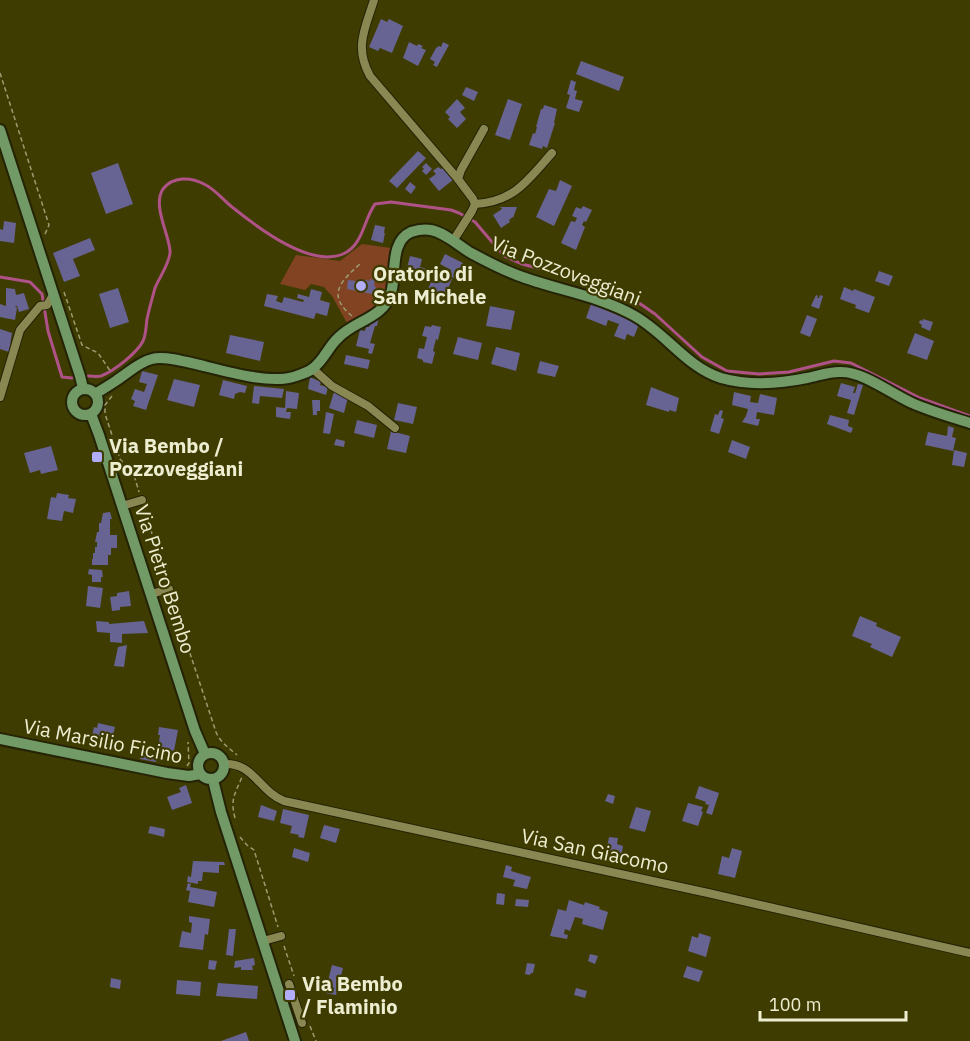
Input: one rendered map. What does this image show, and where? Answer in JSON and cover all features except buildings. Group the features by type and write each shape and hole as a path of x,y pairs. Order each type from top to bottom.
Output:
{"street":[{"path":"374,0 362,38 363,64 370,76 458,178 473,199 473,207 456,238"},
{"path":"458,178 460,170 484,129"},
{"path":"0,130 58,293 83,388"},
{"path":"473,207 505,198 526,182 552,153"},
{"name":"Via Pozzoveggiani","path":"313,369 337,338 349,328 374,316 384,307 391,294 395,258 400,243 409,233 432,230 456,238 492,264 518,276 594,298 635,316 693,362 720,378 770,383 830,372 843,372 861,377 913,404 970,423"},
{"path":"0,397 20,330 58,293"},
{"path":"95,394 138,365 153,358 174,359 263,379 283,379 313,369 332,386 368,406 395,428"},
{"path":"83,388 90,389 95,394 98,399 97,407 91,414 80,414 72,405 74,393 83,388"},
{"name":"Via Pietro Bembo","path":"91,414 160,591 195,731 205,754"},
{"path":"125,505 139,501"},
{"name":"Via Marsilio Ficino","path":"0,739 167,773 189,776 200,774"},
{"path":"212,753 219,755 224,764 220,776 213,780 205,779 200,774 198,764 200,758 205,754 212,753"},
{"name":"Via San Giacomo","path":"224,764 241,766 248,770 270,793 284,801 708,893 970,953"},
{"path":"213,780 221,812 265,940 295,1041"},
{"path":"265,940 279,936"},
{"path":"293,984 306,1025"}],"path":[{"path":"0,73 49,225 44,237"},
{"path":"359,323 343,309 339,301 338,289 345,278 360,264"},
{"path":"58,293 66,296 82,345 98,353 107,366"},
{"path":"113,394 105,405 105,414 120,459 134,475 139,501 156,542 160,591 216,732 238,759"},
{"path":"184,768 189,763 187,742"},
{"path":"237,826 231,806 243,773"},
{"path":"239,835 254,850 293,984"},
{"path":"306,1025 316,1041"}],"shaded area":[{"path":"362,244 391,248 387,289 377,307 347,323 332,296 324,287 311,284 305,290 280,284 296,255 340,261"}],"waterway":[{"path":"88,376 101,376 112,370 131,356 143,341 155,288 170,255 160,211 160,196 167,185 177,180 188,179 208,186 270,235 301,251 317,256 332,257 351,249 360,237 375,204 391,202 451,210 475,222 504,256 522,264 590,282 639,303 655,314 702,357 727,371 759,374 789,372 834,361 851,363 920,398 970,416"},
{"path":"0,277 30,282 42,294 48,331 62,377 72,378"}],"place":[{"name":"Oratorio di San Michele","path":"361,286"},
{"name":"Via Bembo / Pozzoveggiani","path":"97,457"},
{"name":"Via Bembo / Flaminio","path":"290,995"}]}
